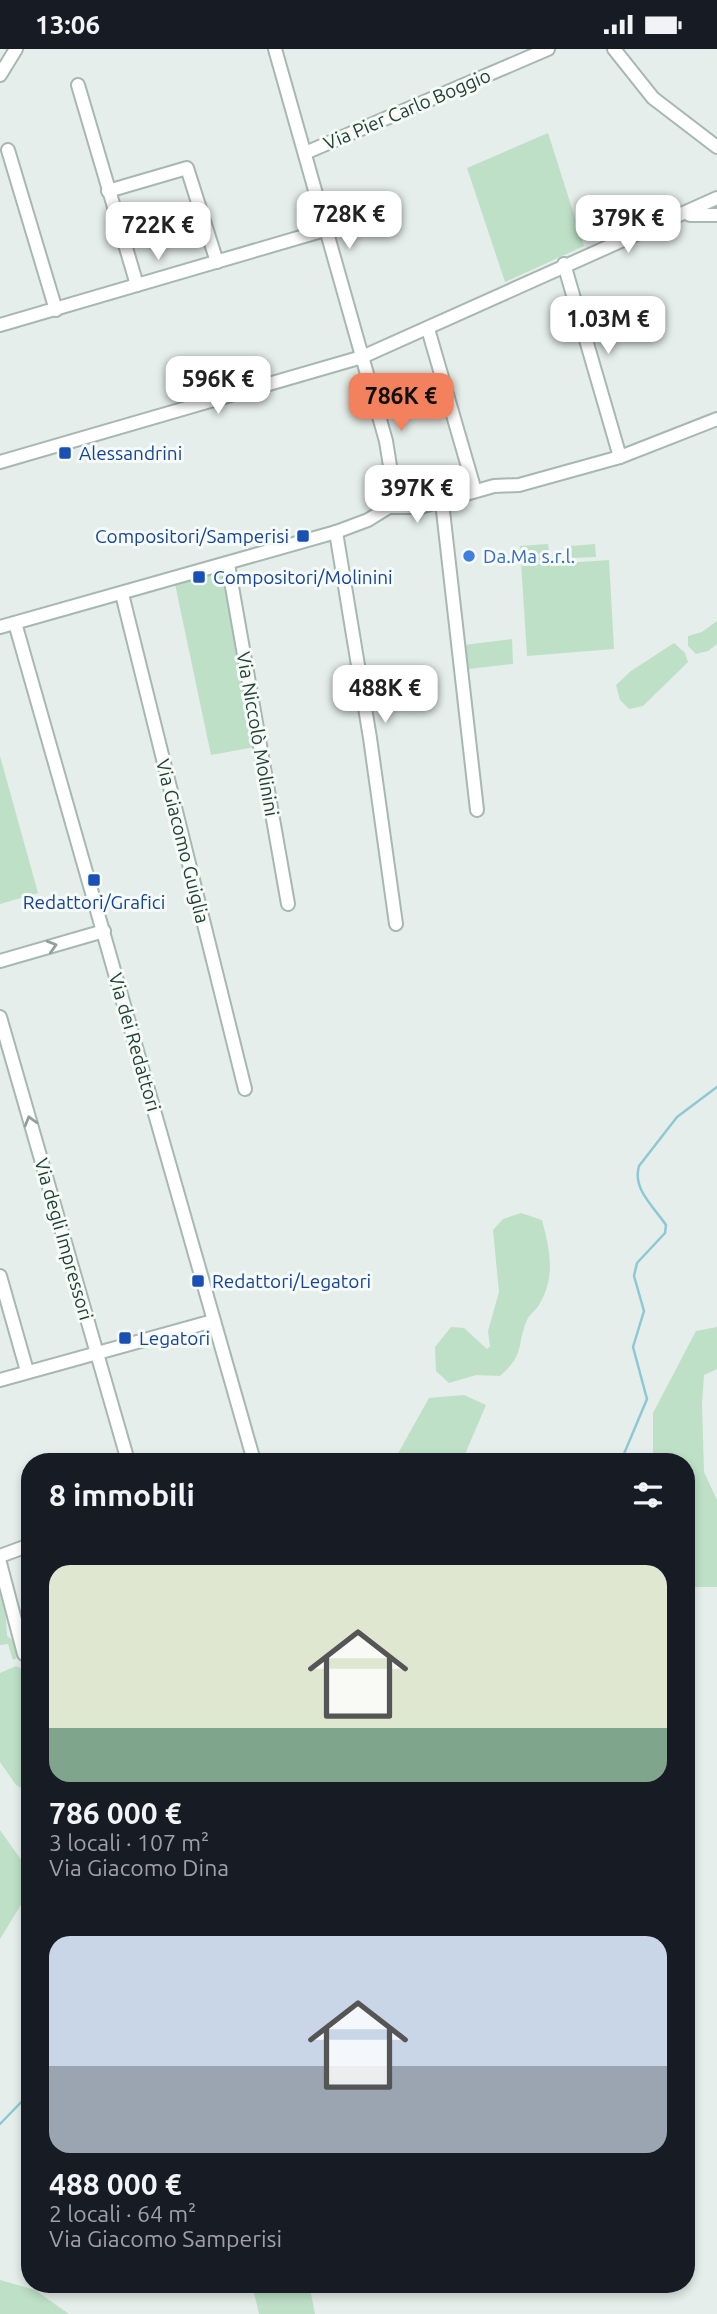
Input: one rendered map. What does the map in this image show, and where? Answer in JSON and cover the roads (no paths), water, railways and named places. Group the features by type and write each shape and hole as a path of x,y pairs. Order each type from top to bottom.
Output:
{"street":[{"path":"0,75 16,49"},
{"path":"275,49 392,468 394,491 389,507"},
{"name":"Via Pier Carlo Boggio","path":"305,153 548,49"},
{"path":"614,49 653,98 717,147"},
{"path":"78,85 137,285"},
{"path":"8,150 55,310"},
{"path":"108,191 187,168 217,262"},
{"path":"0,462 362,357 428,329 564,264 679,217 717,198"},
{"path":"679,217 717,215"},
{"path":"0,325 326,230"},
{"path":"564,264 620,457"},
{"path":"428,329 473,484"},
{"path":"0,627 336,532 368,520 389,507 416,508 494,486 517,486 620,457 717,419"},
{"path":"442,502 477,810"},
{"path":"336,532 370,738 396,924"},
{"name":"Via Niccolò Molinini","path":"228,564 288,904"},
{"name":"Via Giacomo Guiglia","path":"122,594 245,1089"},
{"name":"Via dei Redattori","path":"15,623 252,1453"},
{"path":"0,961 104,931"},
{"name":"Via degli Impressori","path":"0,1017 126,1453"},
{"path":"0,1276 27,1371"},
{"path":"0,1380 213,1321"},
{"path":"0,1556 21,1548"},
{"path":"0,1563 21,1643"}],"waterway":[{"path":"624,1453 647,1399 633,1347 644,1311 634,1276 637,1263 665,1233 666,1225 641,1190 639,1166 677,1117 717,1087"},
{"path":"0,2124 21,2102"}],"place":[{"name":"Alessandrini","path":"65,453"},
{"name":"Compositori/Samperisi","path":"303,536"},
{"name":"Da.Ma s.r.l.","path":"469,556"},
{"name":"Compositori/Molinini","path":"199,577"},
{"name":"Redattori/Grafici","path":"94,880"},
{"name":"Redattori/Legatori","path":"198,1281"},
{"name":"Legatori","path":"125,1338"}]}
